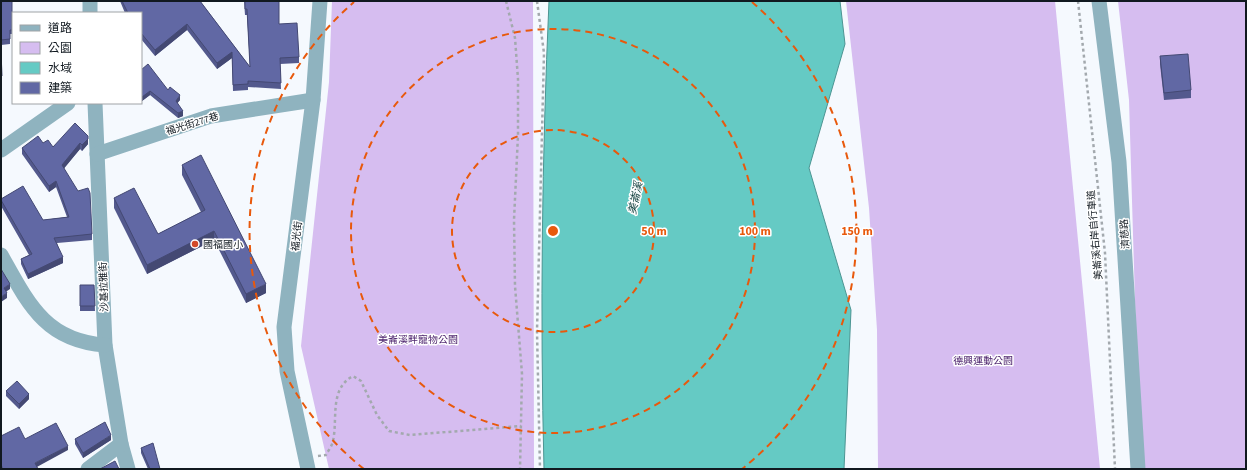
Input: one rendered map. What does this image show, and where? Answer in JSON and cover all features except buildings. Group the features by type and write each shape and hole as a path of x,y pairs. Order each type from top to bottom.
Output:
{"street":[{"path":"90,1 90,12"},
{"name":"福光街","path":"307,464 287,371 284,327 313,100 320,1"},
{"name":"濟慈路","path":"1099,1 1119,162 1138,469"},
{"name":"福光街277巷","path":"97,154 211,116 313,100"},
{"path":"1,150 67,104"},
{"name":"沙基拉雅街","path":"95,104 105,345 121,444 128,469"},
{"path":"1,255 19,288 45,322 75,340 88,344 105,345"},
{"path":"88,469 121,444"}],"path":[{"path":"506,1 515,38 518,79 518,135 514,220 515,286 522,374 520,469"},
{"path":"537,1 544,53 537,331 540,469"},
{"name":"美崙溪右岸自行車道","path":"1078,1 1105,253 1115,469"},
{"path":"307,464 326,455 333,442 337,395 344,381 353,376 362,381 377,415 389,431 410,435 521,426"}],"green space":[{"name":"美崙溪畔寵物公園","path":"332,1 533,1 534,469 329,469 301,346 329,82"},
{"name":"德興運動公園","path":"846,1 1055,1 1100,469 878,469 877,330 869,208"},
{"path":"1118,1 1246,1 1246,469 1140,469 1129,100"}],"water":[{"name":"美崙溪","path":"549,1 840,1 845,44 809,168 851,310 844,469 544,469 542,235"}],"place":[{"name":"國福國小","path":"195,244"}]}
